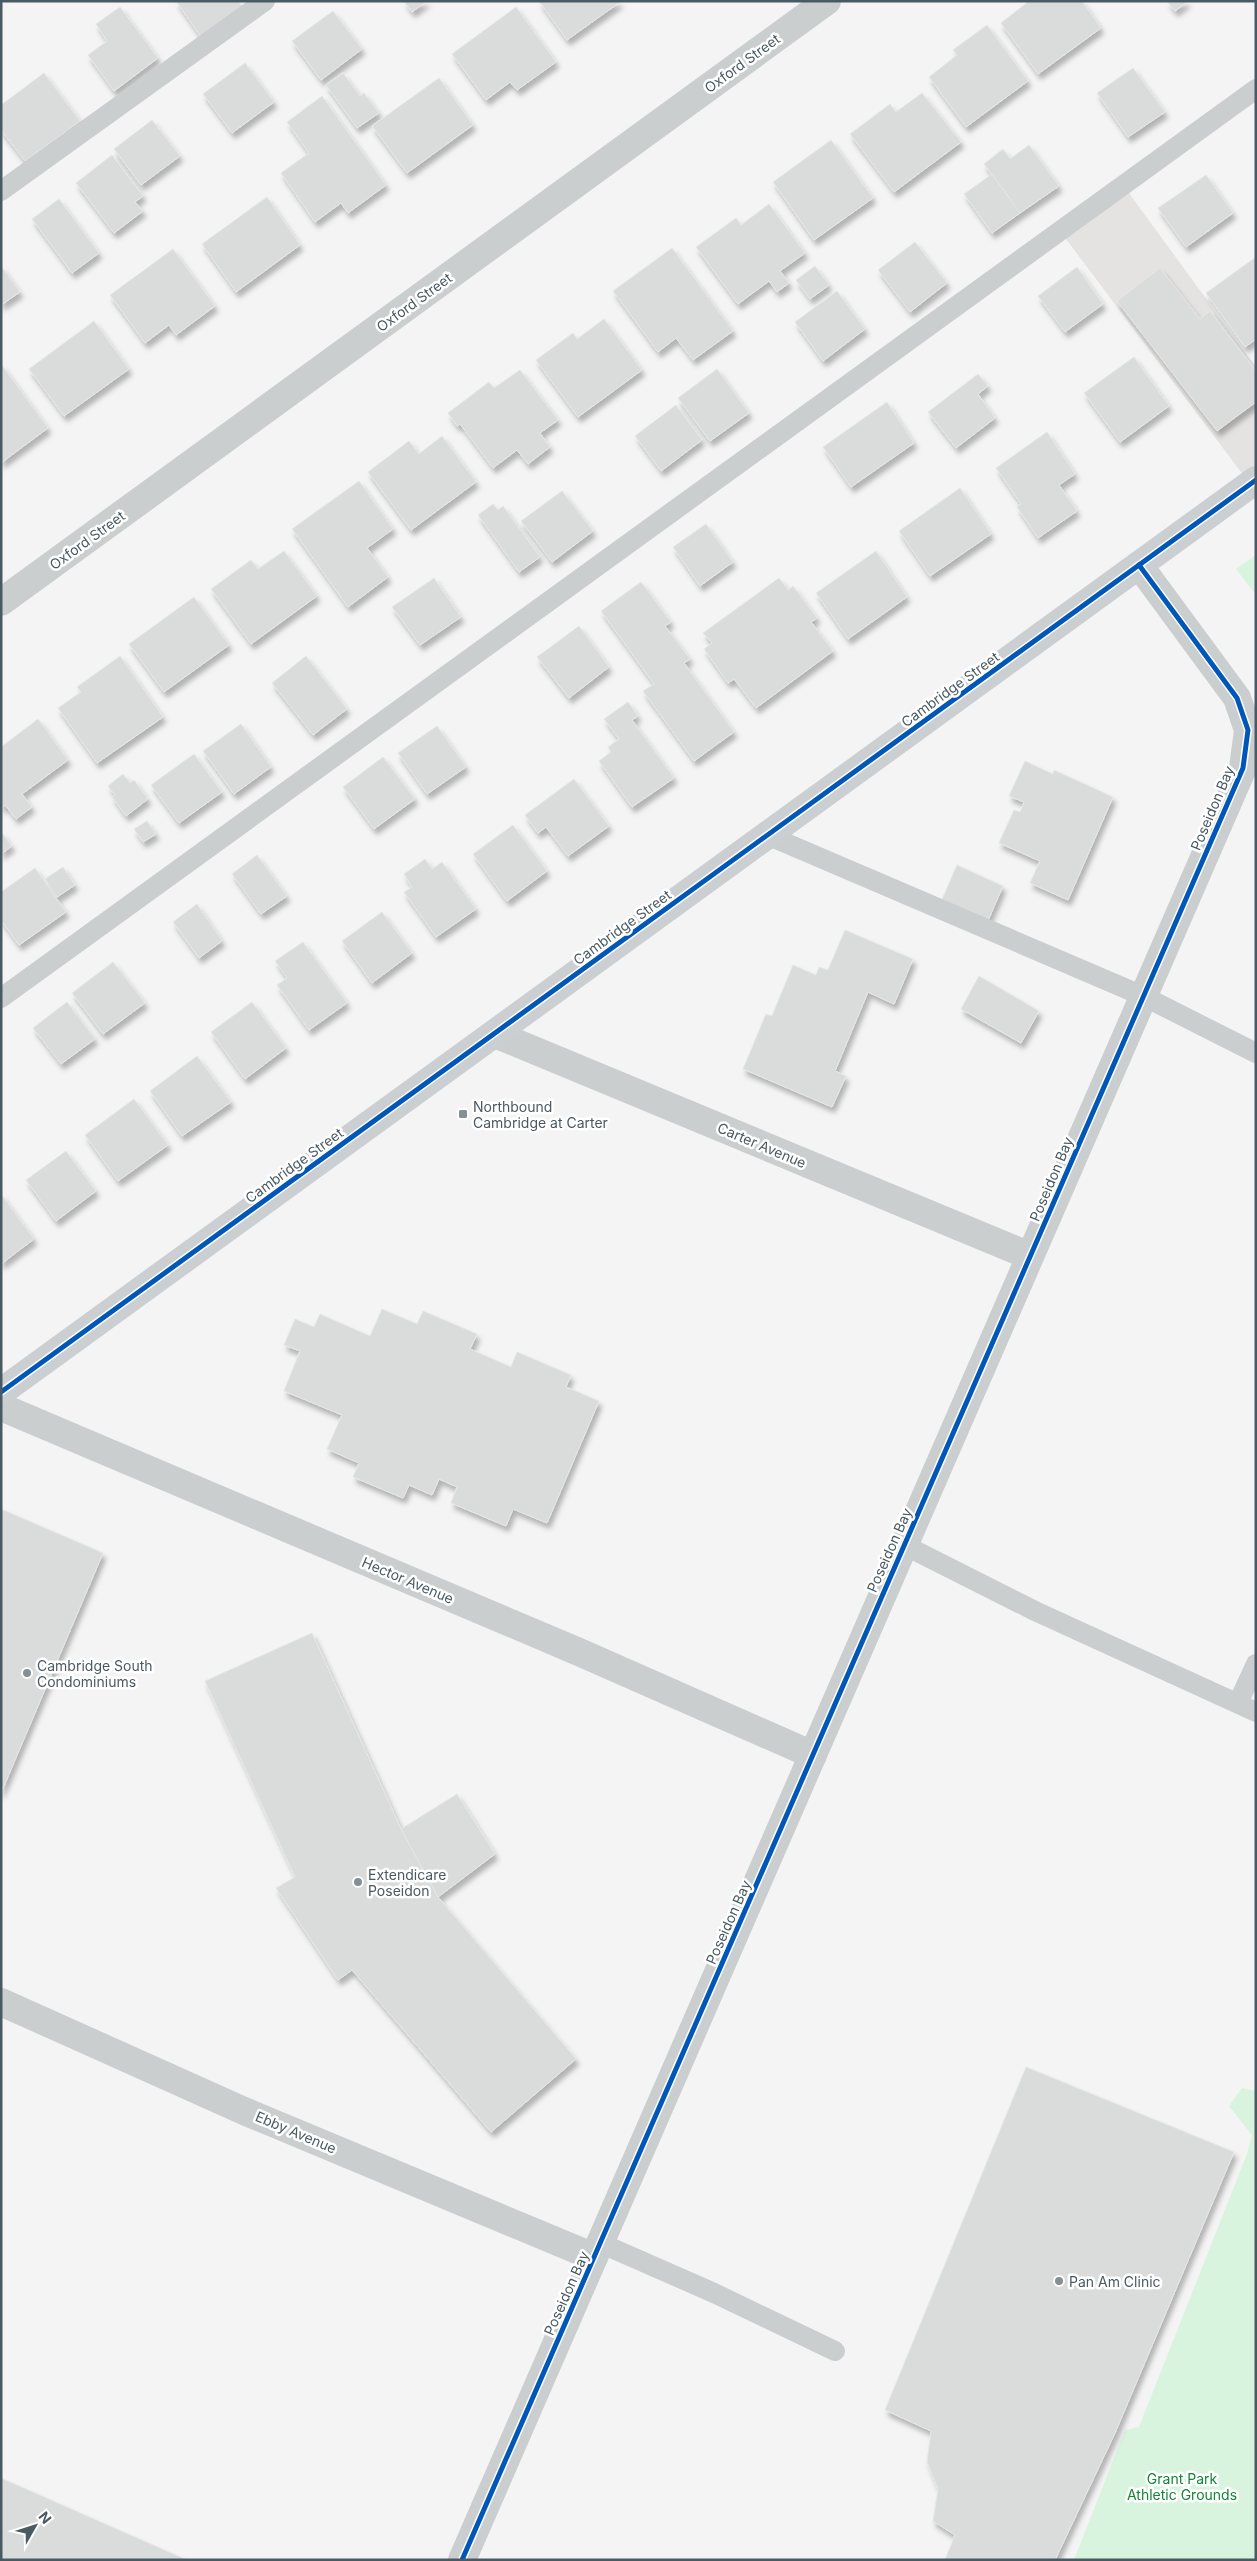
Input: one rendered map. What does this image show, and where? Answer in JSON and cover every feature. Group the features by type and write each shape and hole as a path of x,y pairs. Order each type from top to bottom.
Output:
{"street":[{"name":"Oxford Street","path":"1,602 827,1"},
{"name":"Cambridge Street","path":"1,1392 1256,480"},
{"name":"Poseidon Bay","path":"462,2560 1143,996 1249,771 1248,730 1237,698 1139,565"},
{"name":"Carter Avenue","path":"494,1034 1030,1256"},
{"name":"Hector Avenue","path":"1,1407 587,1656 812,1755"},
{"name":"Ebby Avenue","path":"1,2002 244,2111 597,2250"}],"lane":[{"path":"1,191 265,1"},
{"path":"1,998 1256,89"},
{"path":"768,835 1143,996 1256,1053"},
{"path":"904,1545 1043,1614 1247,1708 1256,1664"},
{"path":"597,2250 714,2293 835,2351"}],"shaded area":[{"path":"1123,185 1256,367 1256,480 1250,484 1060,231"}],"green space":[{"path":"1256,555 1256,595 1236,569"},
{"name":"Grant Park Athletic Grounds","path":"1242,2088 1256,2091 1256,2560 1074,2560 1125,2430 1139,2427 1247,2154 1252,2135 1229,2106"}],"building":[{"path":"176,1 238,1 243,7 201,37"},
{"path":"404,1 427,1 412,12"},
{"path":"539,1 619,1 620,2 567,40"},
{"path":"1029,1 1082,1 1101,28 1038,74 1001,23"},
{"path":"1167,1 1188,1 1175,11"},
{"path":"120,7 158,58 114,91 88,55 107,41 96,24"},
{"path":"516,7 556,62 517,90 510,82 486,100 452,54"},
{"path":"333,11 362,49 321,80 292,41"},
{"path":"987,25 1028,81 966,127 929,77 957,55 953,50"},
{"path":"245,63 274,102 232,133 203,94"},
{"path":"1133,68 1165,112 1128,137 1097,93"},
{"path":"44,73 80,121 25,161 1,130 1,105"},
{"path":"343,73 360,96 364,93 379,113 357,128 326,85"},
{"path":"439,78 473,125 407,173 372,126"},
{"path":"922,93 961,142 894,192 850,134 890,104 896,112"},
{"path":"322,96 386,185 348,213 341,203 315,222 281,173 309,153 287,122"},
{"path":"152,120 180,156 141,185 114,149"},
{"path":"831,140 873,198 814,240 773,182"},
{"path":"1029,145 1059,186 1020,213 984,164 1003,149 1010,159"},
{"path":"112,155 143,196 135,202 143,211 114,233 76,183"},
{"path":"992,174 1020,213 992,233 964,194"},
{"path":"1206,175 1233,213 1186,247 1158,208"},
{"path":"267,197 300,245 236,292 202,244"},
{"path":"59,199 99,253 72,273 32,219"},
{"path":"769,204 805,253 780,271 789,283 777,292 769,281 738,304 696,247 736,218 741,225"},
{"path":"915,242 947,283 910,312 878,270"},
{"path":"672,248 733,331 693,360 676,338 658,352 613,291"},
{"path":"173,249 215,306 176,335 169,325 145,343 110,295"},
{"path":"1256,257 1256,339 1245,347 1206,293"},
{"path":"1,266 20,292 1,305"},
{"path":"815,266 829,285 810,299 796,280"},
{"path":"1077,267 1103,304 1065,332 1038,296"},
{"path":"1160,268 1200,319 1210,311 1256,371 1256,402 1217,431 1117,301"},
{"path":"837,291 865,329 823,361 795,322"},
{"path":"604,319 642,370 578,417 536,360 573,333 577,339"},
{"path":"94,321 129,369 64,416 29,369"},
{"path":"1134,357 1169,406 1120,442 1084,393"},
{"path":"1,364 48,428 1,463"},
{"path":"717,369 749,413 710,441 678,398"},
{"path":"520,370 558,420 540,433 550,447 528,464 517,450 493,468 460,424 457,426 448,413 489,382 494,388"},
{"path":"978,374 988,386 978,394 995,418 956,448 928,412"},
{"path":"887,402 914,443 851,487 823,447"},
{"path":"676,405 702,440 661,471 635,436"},
{"path":"1047,432 1075,474 1059,485 1077,511 1038,538 1017,507 1021,504 996,468"},
{"path":"442,436 476,482 411,530 368,472 409,441 419,454"},
{"path":"359,481 393,529 367,548 388,577 348,607 292,529"},
{"path":"960,488 991,534 930,576 899,531"},
{"path":"562,491 593,531 552,562 521,521"},
{"path":"493,504 498,510 503,506 540,557 519,572 478,515"},
{"path":"706,524 733,562 700,586 673,547"},
{"path":"284,551 317,596 251,644 211,589 251,560 258,569"},
{"path":"876,551 907,597 848,639 816,593"},
{"path":"434,578 461,617 420,645 392,607"},
{"path":"779,578 788,590 793,586 817,618 811,622 833,651 756,708 734,679 728,683 704,649 712,643 703,633"},
{"path":"641,582 671,622 665,626 690,659 684,663 734,732 694,761 643,691 654,684 601,611"},
{"path":"194,597 229,645 164,692 129,644"},
{"path":"579,626 609,667 569,698 537,657"},
{"path":"120,656 163,717 97,763 58,708 81,692 77,687"},
{"path":"306,656 347,709 313,735 272,683"},
{"path":"628,702 638,716 632,720 674,778 632,807 599,761 611,752 608,747 619,739 604,719"},
{"path":"38,719 68,760 22,794 32,807 16,819 5,805 1,808 1,747"},
{"path":"241,724 271,767 234,794 203,751"},
{"path":"437,726 466,767 427,794 398,753"},
{"path":"194,754 222,792 179,823 151,785"},
{"path":"383,757 415,799 374,829 343,787"},
{"path":"1025,761 1053,774 1054,770 1113,797 1068,900 1030,883 1040,861 999,843 1014,810 1020,812 1024,802 1009,796"},
{"path":"123,774 130,783 134,780 148,799 126,816 112,797 115,795 108,786"},
{"path":"574,779 609,826 568,856 546,827 538,833 525,815"},
{"path":"147,821 156,834 143,842 134,829"},
{"path":"513,825 547,871 507,901 473,854"},
{"path":"1,832 12,846 1,854"},
{"path":"257,855 287,896 261,914 232,874"},
{"path":"425,859 432,869 442,862 476,909 436,937 404,892 412,887 404,874"},
{"path":"957,865 1003,886 986,925 940,904"},
{"path":"63,867 75,885 57,897 45,879"},
{"path":"35,868 66,912 19,945 1,920 1,892"},
{"path":"197,904 222,941 199,958 173,922"},
{"path":"382,912 412,953 372,983 342,941"},
{"path":"845,930 913,959 894,1004 868,992 835,1071 846,1076 832,1107 743,1069 766,1014 772,1016 793,965 816,975 819,967 828,970"},
{"path":"303,942 347,1003 309,1030 277,985 287,978 275,961"},
{"path":"113,962 145,1003 103,1034 72,993"},
{"path":"979,976 1039,1011 1021,1043 961,1009"},
{"path":"67,1002 95,1039 61,1064 33,1028"},
{"path":"252,1002 286,1048 245,1079 211,1032"},
{"path":"197,1056 231,1102 182,1136 150,1091"},
{"path":"134,1099 168,1145 118,1181 85,1135"},
{"path":"66,1151 96,1191 56,1221 26,1180"},
{"path":"1,1194 34,1239 1,1264"},
{"path":"382,1309 417,1324 423,1311 477,1334 470,1349 511,1367 517,1352 571,1375 566,1387 599,1401 547,1523 513,1509 506,1526 451,1503 457,1487 439,1479 432,1495 409,1485 403,1498 353,1477 359,1463 327,1449 342,1415 284,1391 300,1351 284,1345 295,1319 314,1327 320,1314 370,1336"},
{"name":"Cambridge South Condominiums","path":"1,1509 103,1553 1,1793"},
{"name":"Extendicare Poseidon","path":"312,1633 401,1829 438,1897 576,2059 491,2132 352,1970 338,1980 276,1888 295,1877 205,1681"},
{"path":"457,1794 495,1854 438,1897 401,1829"},
{"name":"Pan Am Clinic","path":"1026,2067 1234,2152 1115,2433 1055,2560 945,2560 955,2535 933,2521 938,2489 927,2462 931,2431 885,2410"},
{"path":"1,2478 187,2560 1,2560"}],"cycle path":[{"path":"1,1392 1256,480"},
{"path":"462,2560 1243,768 1248,730 1237,698 1139,565"}],"place":[{"name":"Northbound Cambridge at Carter","path":"463,1114"},
{"name":"Cambridge South Condominiums","path":"27,1673"},
{"name":"Extendicare Poseidon","path":"358,1882"},
{"name":"Pan Am Clinic","path":"1059,2281"}]}
